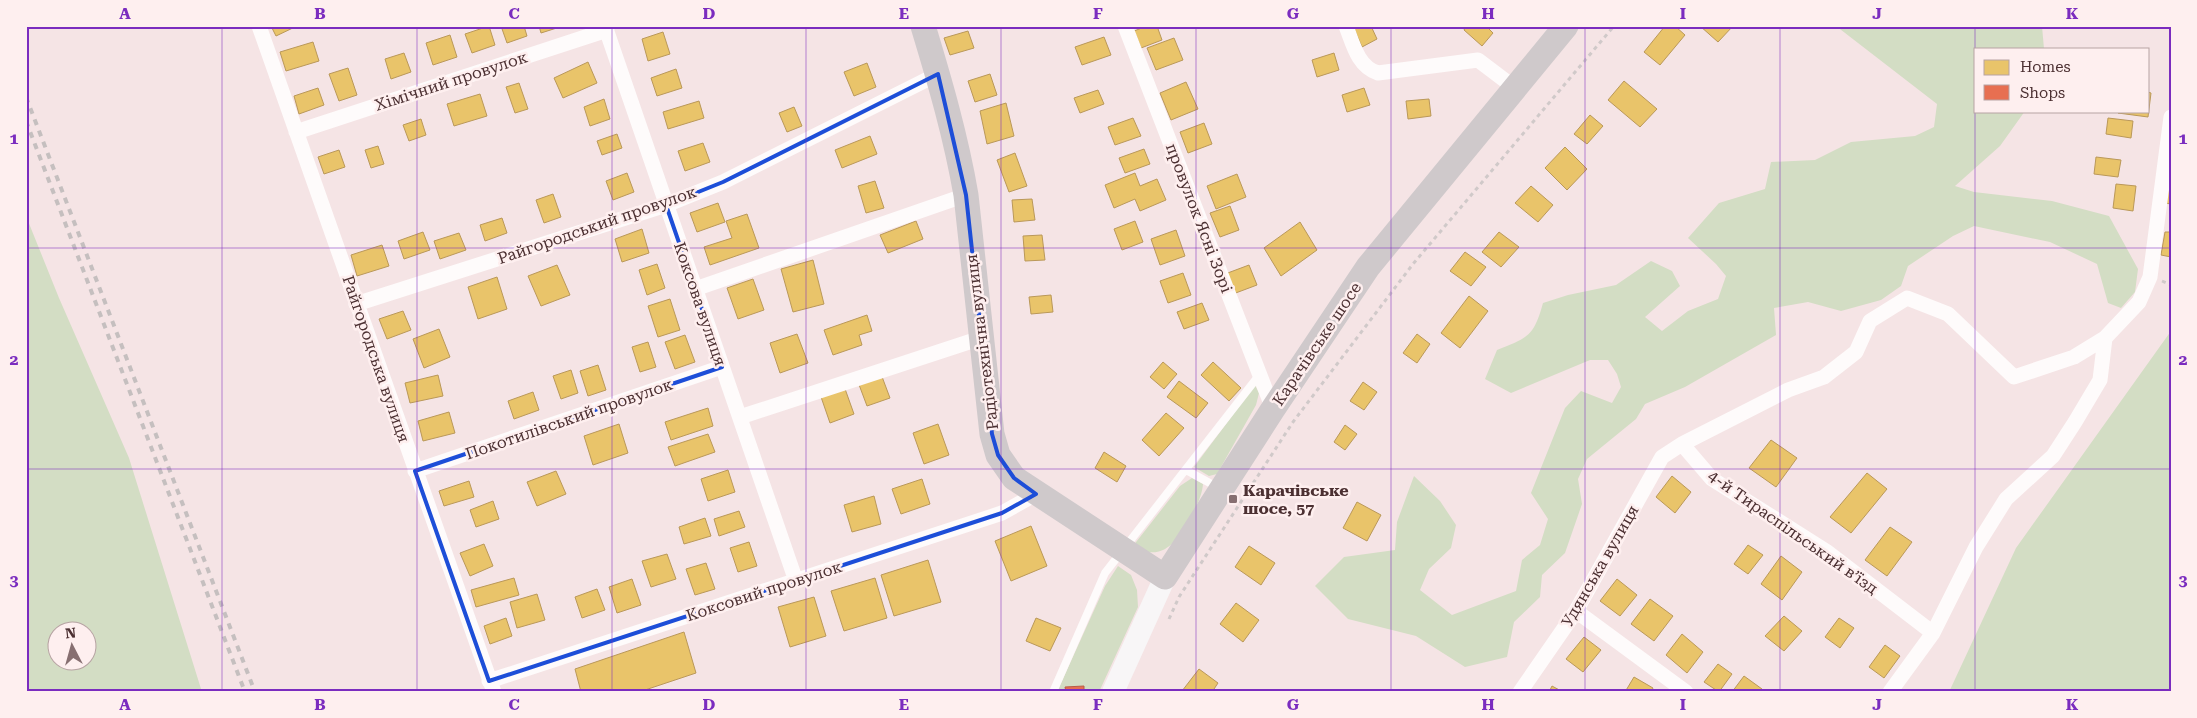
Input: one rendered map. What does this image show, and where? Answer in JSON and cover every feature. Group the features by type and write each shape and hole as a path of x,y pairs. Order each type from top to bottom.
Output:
{"main road":[{"name":"Радіотехнічна вулиця","path":"923,26 950,116 966,194 992,434 998,455 1014,478 1165,578"},
{"name":"Карачівське шосе","path":"1113,692 1165,578 1273,409 1368,267 1566,26"}],"street":[{"name":"Райгородська вулиця","path":"259,26 491,687"},
{"name":"провулок Ясні Зорі","path":"1125,26 1273,409"},
{"path":"1346,26 1360,60 1369,70 1378,73 1478,60 1515,88"},
{"name":"Хімічний провулок","path":"296,132 606,28"},
{"name":"Коксова вулиця","path":"606,28 796,581"},
{"name":"Райгородський провулок","path":"356,304 666,205 723,182 938,74"},
{"path":"1890,692 1933,633 1976,547 2006,499 2053,456 2075,422 2100,380 2105,338 2139,302 2150,277 2171,117"},
{"path":"695,289 966,194"},
{"name":"Удянська вулиця","path":"1520,692 1576,611 1662,457 1682,444 1788,390 1824,377 1856,352 1870,321 1907,298 1948,314 2014,377 2074,357 2105,338"},
{"path":"740,418 981,338"},
{"name":"Покотилівський провулок","path":"415,471 722,366"},
{"name":"4-й Тираспільський в’їзд","path":"1682,444 1712,479 1826,551 1933,633"},
{"name":"Коксовий провулок","path":"491,687 796,581 1002,513 1036,494"},
{"path":"1576,611 1686,692"}],"lane":[{"path":"1053,692 1105,573 1260,374"},
{"path":"1186,470 1221,490"}],"path":[{"path":"1168,621 1179,597 1293,422 1413,264 1614,26"}],"highlighted area":[{"path":"938,74 966,195 992,434 998,455 1014,478 1036,494 1002,513 489,681 415,471 722,367 666,205 723,182"}],"green space":[{"path":"1836,26 2042,26 2044,48 1974,48 1974,112 2024,112 2000,146 1955,186 1974,192 2052,201 2109,216 2138,269 2135,292 2121,308 2108,303 2097,264 2050,242 1974,226 1953,236 1908,266 1901,286 1881,300 1841,311 1808,302 1774,308 1776,335 1685,387 1645,404 1636,419 1587,459 1578,479 1582,504 1565,553 1542,575 1540,597 1514,622 1507,657 1465,667 1416,636 1348,619 1315,586 1344,557 1395,550 1397,522 1414,476 1440,501 1456,525 1451,548 1429,569 1420,590 1452,615 1516,591 1522,560 1540,545 1548,519 1531,493 1565,408 1581,391 1612,403 1621,387 1617,374 1608,360 1590,360 1511,393 1485,379 1497,350 1523,339 1533,329 1543,303 1568,295 1616,285 1651,261 1672,271 1680,286 1645,317 1662,331 1688,311 1718,299 1726,276 1688,238 1719,203 1765,189 1771,162 1815,160 1851,142 1915,136 1934,127 1937,104"},
{"path":"26,216 59,298 129,458 202,692 26,692"},
{"path":"2171,331 2171,692 1949,692 2016,548"},
{"path":"1255,385 1259,393 1256,405 1217,474 1209,476 1194,467"},
{"path":"1192,478 1203,484 1202,492 1189,521 1170,546 1163,550 1151,552 1133,546 1180,486"},
{"path":"1118,566 1131,575 1137,590 1138,607 1099,692 1057,692 1105,586"}],"building: Homes":[{"path":"271,26 297,26 276,36"},
{"path":"489,26 495,45 472,53 465,34"},
{"path":"501,26 524,26 527,36 507,43"},
{"path":"539,26 563,26 541,33"},
{"path":"1147,26 1157,26 1162,40 1141,48 1134,31"},
{"path":"1353,26 1371,26 1377,39 1362,47"},
{"path":"1466,26 1486,26 1493,33 1482,46 1464,30"},
{"path":"1665,26 1675,26 1685,35 1660,65 1644,52"},
{"path":"1700,26 1733,26 1718,42"},
{"path":"968,31 974,48 950,55 944,38"},
{"path":"663,32 670,54 648,61 642,39"},
{"path":"450,35 457,57 433,65 426,43"},
{"path":"1104,37 1111,55 1082,65 1075,47"},
{"path":"1174,38 1183,60 1156,70 1147,48"},
{"path":"313,42 319,61 286,71 280,52"},
{"path":"404,53 411,72 391,79 385,59"},
{"path":"1334,53 1339,70 1317,77 1312,60"},
{"path":"588,62 597,83 563,98 554,78"},
{"path":"867,63 876,87 854,96 844,72"},
{"path":"348,68 357,95 339,101 329,74"},
{"path":"676,69 682,88 657,96 651,78"},
{"path":"990,74 997,95 975,102 968,81"},
{"path":"1624,81 1657,109 1640,127 1608,100"},
{"path":"1186,82 1198,109 1171,120 1160,93"},
{"path":"519,83 528,109 515,113 506,87"},
{"path":"318,88 324,105 299,114 294,96"},
{"path":"1364,88 1370,105 1347,112 1342,95"},
{"path":"1098,90 1104,104 1080,113 1074,98"},
{"path":"480,94 487,116 454,126 447,104"},
{"path":"604,99 610,119 590,126 584,107"},
{"path":"1429,99 1431,116 1408,119 1406,101"},
{"path":"699,101 704,118 668,129 663,112"},
{"path":"1006,103 1014,136 987,144 980,111"},
{"path":"794,107 802,126 787,132 779,113"},
{"path":"2133,112 2149,112 2148,117 2118,113"},
{"path":"1590,115 1603,126 1587,144 1574,134"},
{"path":"1133,118 1141,136 1115,145 1108,127"},
{"path":"2108,118 2133,121 2131,138 2106,134"},
{"path":"421,119 426,135 409,141 403,125"},
{"path":"1204,123 1212,144 1188,153 1180,132"},
{"path":"617,134 622,148 602,155 597,141"},
{"path":"870,136 877,154 842,168 835,150"},
{"path":"703,143 710,162 685,171 678,151"},
{"path":"378,146 384,164 371,168 365,150"},
{"path":"1565,147 1587,169 1567,190 1545,168"},
{"path":"1144,149 1150,164 1125,173 1119,158"},
{"path":"339,150 345,167 324,174 318,157"},
{"path":"1015,153 1027,186 1009,192 997,160"},
{"path":"2096,157 2121,160 2118,177 2094,174"},
{"path":"627,173 634,192 613,200 606,181"},
{"path":"1135,173 1140,186 1157,179 1166,200 1140,211 1135,199 1114,208 1105,185"},
{"path":"1237,174 1246,197 1216,209 1207,186"},
{"path":"875,181 884,208 866,213 858,186"},
{"path":"2168,181 2171,181 2171,204 2165,203"},
{"path":"2116,184 2136,186 2133,211 2113,208"},
{"path":"1531,186 1553,205 1538,222 1515,203"},
{"path":"553,194 561,217 544,223 536,200"},
{"path":"1032,199 1035,220 1014,222 1012,200"},
{"path":"718,203 725,222 697,232 690,213"},
{"path":"1230,206 1239,230 1220,237 1210,213"},
{"path":"747,214 759,248 710,265 704,247 732,238 726,221"},
{"path":"502,218 507,233 485,241 480,225"},
{"path":"916,221 923,239 888,253 880,235"},
{"path":"1135,221 1143,242 1122,250 1114,229"},
{"path":"1300,222 1317,250 1281,276 1264,248"},
{"path":"642,229 649,253 622,262 615,239"},
{"path":"1176,230 1185,256 1160,265 1151,239"},
{"path":"423,232 430,250 404,259 398,241"},
{"path":"1499,232 1519,247 1501,267 1482,252"},
{"path":"2165,232 2171,232 2171,257 2161,255"},
{"path":"459,233 466,250 440,259 434,241"},
{"path":"1042,235 1045,260 1025,261 1023,236"},
{"path":"382,245 389,266 357,276 351,255"},
{"path":"1465,252 1486,267 1471,286 1450,271"},
{"path":"813,260 824,304 793,312 781,269"},
{"path":"657,264 665,288 647,295 639,270"},
{"path":"557,265 570,295 541,306 528,276"},
{"path":"1249,265 1257,285 1233,294 1225,274"},
{"path":"1183,273 1191,295 1168,303 1160,281"},
{"path":"497,277 507,309 478,319 468,287"},
{"path":"753,279 764,310 738,319 727,288"},
{"path":"1051,295 1053,312 1031,314 1029,297"},
{"path":"1469,296 1488,311 1460,348 1441,333"},
{"path":"670,299 680,330 658,337 648,306"},
{"path":"1202,303 1209,320 1184,329 1177,312"},
{"path":"403,311 411,330 387,339 379,319"},
{"path":"867,315 872,331 859,335 862,345 833,355 824,330"},
{"path":"439,329 450,357 424,368 413,339"},
{"path":"797,334 808,363 780,373 770,343"},
{"path":"1417,334 1430,344 1417,363 1403,353"},
{"path":"685,335 695,362 675,369 665,342"},
{"path":"648,342 656,367 640,372 632,347"},
{"path":"1163,362 1177,374 1164,389 1150,377"},
{"path":"1213,362 1241,388 1229,401 1201,375"},
{"path":"598,365 606,390 588,396 580,371"},
{"path":"571,370 578,393 561,399 553,376"},
{"path":"881,374 890,398 867,406 858,382"},
{"path":"438,375 443,396 410,403 405,383"},
{"path":"1179,381 1208,403 1196,418 1167,397"},
{"path":"1363,382 1377,392 1364,410 1350,401"},
{"path":"844,386 854,414 830,423 820,394"},
{"path":"533,392 539,410 514,419 508,401"},
{"path":"708,408 713,426 671,440 665,422"},
{"path":"449,412 455,433 423,441 418,421"},
{"path":"1166,413 1184,428 1159,456 1142,440"},
{"path":"619,424 628,453 593,465 584,436"},
{"path":"938,424 949,455 924,464 913,433"},
{"path":"1345,425 1357,434 1345,450 1334,442"},
{"path":"708,434 715,452 675,466 668,447"},
{"path":"1771,440 1797,458 1776,487 1749,468"},
{"path":"1104,452 1126,466 1117,482 1095,468"},
{"path":"728,470 735,492 708,501 701,479"},
{"path":"556,471 566,494 537,506 527,482"},
{"path":"1867,473 1887,489 1851,533 1830,517"},
{"path":"1672,476 1691,492 1675,513 1656,497"},
{"path":"922,479 930,504 901,514 892,489"},
{"path":"469,481 474,497 444,506 439,491"},
{"path":"874,496 881,524 852,532 844,505"},
{"path":"493,501 499,519 476,527 470,510"},
{"path":"1357,502 1381,515 1367,541 1343,528"},
{"path":"739,511 745,527 719,536 714,519"},
{"path":"705,518 711,536 684,544 679,527"},
{"path":"1031,526 1047,566 1011,581 995,541"},
{"path":"1890,527 1912,542 1887,576 1865,560"},
{"path":"749,542 757,566 738,572 730,548"},
{"path":"484,544 493,566 470,576 460,553"},
{"path":"1748,545 1763,555 1748,574 1734,564"},
{"path":"1249,546 1275,563 1261,585 1235,567"},
{"path":"667,554 676,579 651,587 642,561"},
{"path":"1781,556 1802,572 1782,600 1761,584"},
{"path":"928,560 941,602 894,616 881,575"},
{"path":"706,563 715,589 695,595 686,569"},
{"path":"514,578 519,595 476,607 471,590"},
{"path":"875,578 887,618 844,631 831,591"},
{"path":"632,579 641,605 617,613 609,587"},
{"path":"1617,579 1637,595 1620,616 1600,601"},
{"path":"597,589 605,610 582,618 575,597"},
{"path":"537,594 545,620 517,628 510,602"},
{"path":"814,597 826,636 790,647 778,607"},
{"path":"1650,599 1673,616 1654,641 1631,624"},
{"path":"1236,603 1259,620 1243,642 1220,624"},
{"path":"1784,616 1802,631 1784,651 1765,636"},
{"path":"506,618 512,636 490,644 484,626"},
{"path":"1036,618 1061,628 1050,651 1026,641"},
{"path":"1839,618 1854,628 1840,648 1825,637"},
{"path":"684,632 696,673 639,692 581,692 575,669"},
{"path":"1682,634 1703,652 1687,673 1666,655"},
{"path":"1584,637 1601,650 1583,672 1566,659"},
{"path":"1885,645 1900,656 1884,678 1869,667"},
{"path":"1718,664 1732,674 1719,692 1704,682"},
{"path":"1199,669 1218,683 1212,692 1182,691"},
{"path":"1744,676 1762,689 1760,692 1732,692"},
{"path":"1634,677 1653,688 1651,692 1625,692"},
{"path":"1552,686 1563,692 1549,692"}],"building: Shops":[{"path":"1084,686 1084,692 1066,692 1065,687"}],"railway":[{"path":"26,97 255,692"},
{"path":"26,121 245,692"}],"place":[{"name":"Карачівське шосе, 57","path":"1233,499"}]}
